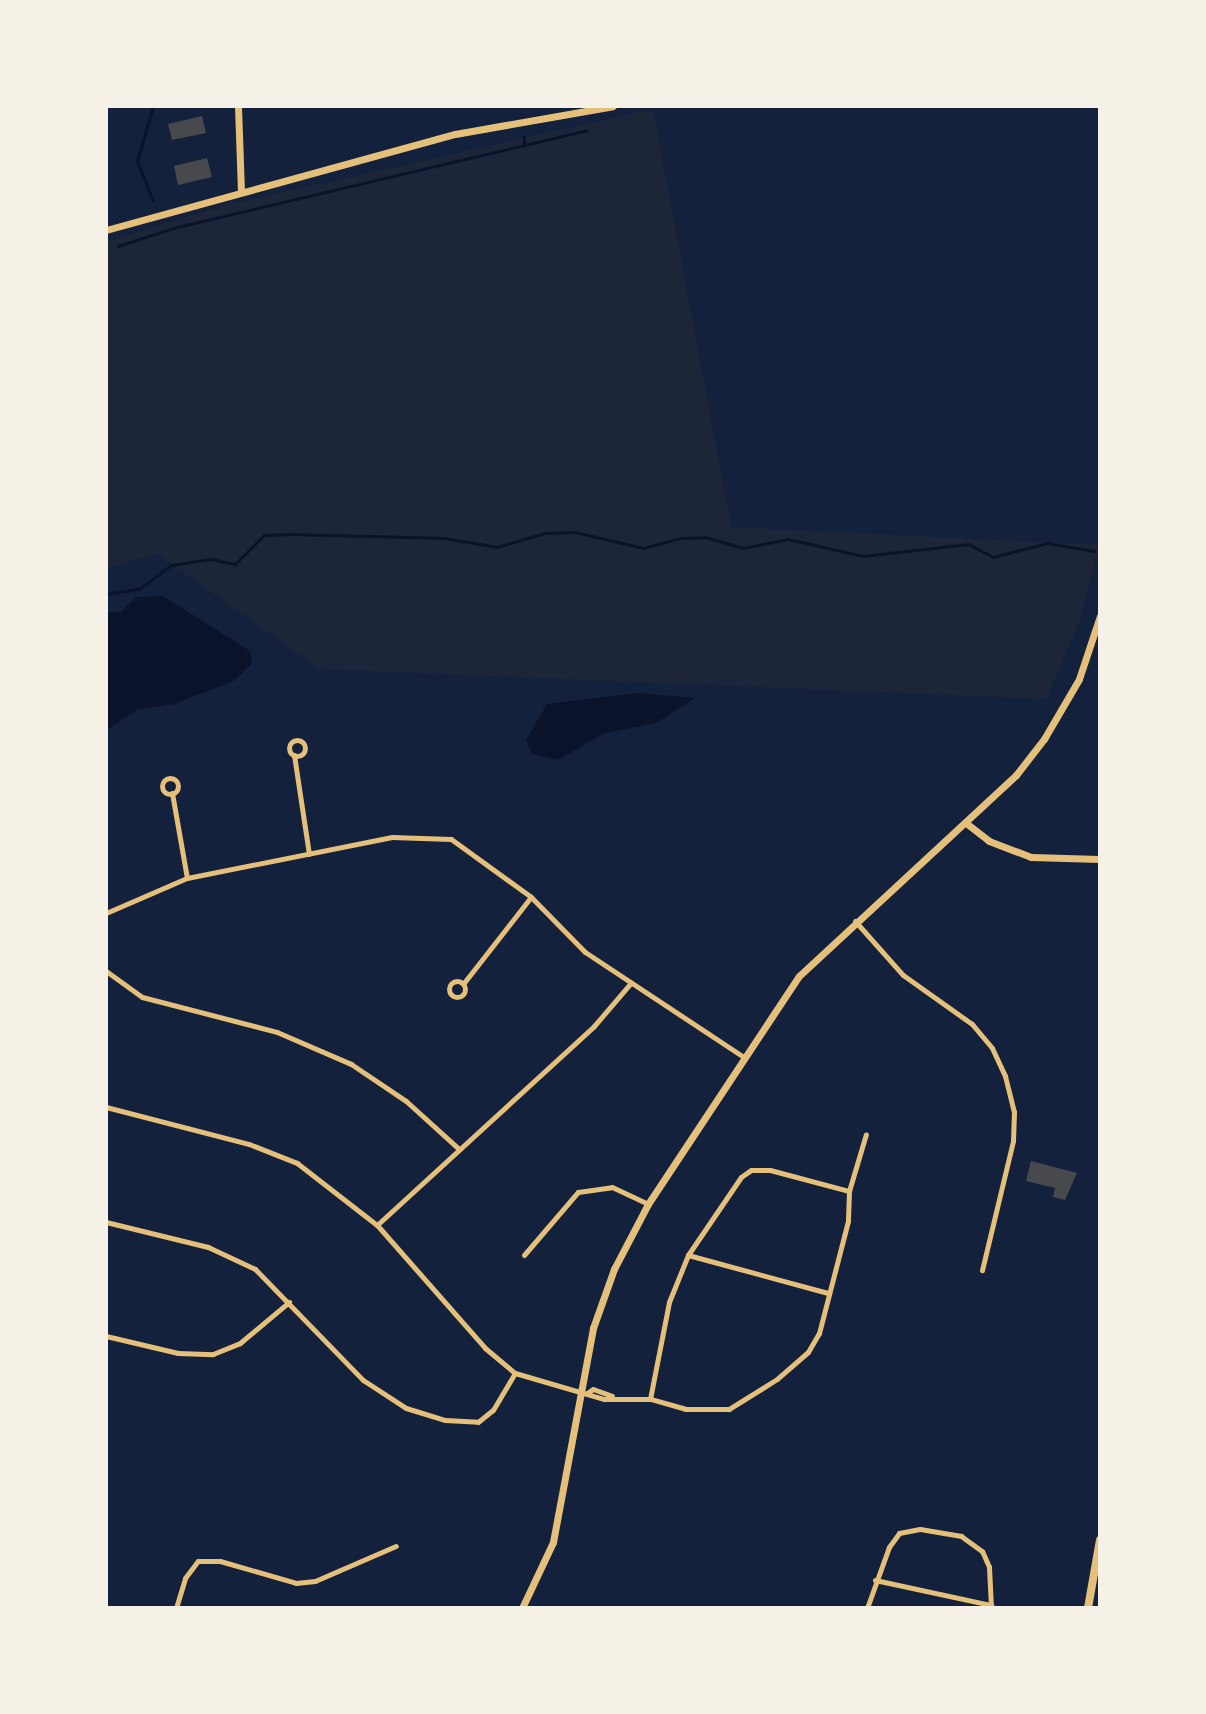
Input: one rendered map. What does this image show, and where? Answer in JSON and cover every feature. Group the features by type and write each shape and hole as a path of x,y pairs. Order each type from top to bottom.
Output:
{"main road":[{"path":"238,106 241,191"},
{"path":"106,230 507,121 613,106"},
{"path":"522,1608 553,1542 603,1299 648,1204 742,1056 799,976 854,920 966,823 1016,775 1056,720 1079,679 1100,616"},
{"path":"966,823 1001,847 1031,857 1100,859"},
{"path":"1088,1608 1100,1540"}],"street":[{"path":"294,755 309,854"},
{"path":"172,793 187,878"},
{"path":"106,913 187,878 392,837 451,839 531,897 585,952 742,1056"},
{"path":"463,984 531,897"},
{"path":"854,920 903,975 972,1024 992,1048 1005,1076 1014,1112 1013,1141 982,1270"},
{"path":"106,971 142,997 277,1032 351,1064 396,1093 459,1149"},
{"path":"377,1225 594,1026 630,984"},
{"path":"106,1107 274,1153 297,1163 377,1225 485,1348 515,1373 584,1393 650,1399 713,1412 744,1402 808,1352 848,1221 849,1191 866,1134"},
{"path":"650,1399 669,1302 688,1255 733,1186 751,1170 849,1191"},
{"path":"524,1255 578,1192 612,1187 648,1204"},
{"path":"106,1222 208,1247 255,1269 376,1391 445,1420 472,1424 484,1419 515,1373"},
{"path":"688,1255 828,1293"},
{"path":"106,1336 178,1353 213,1354 240,1343 290,1302"},
{"path":"867,1608 875,1580 899,1533 944,1531 972,1541 982,1551 989,1567 991,1606 875,1580"},
{"path":"176,1608 185,1578 198,1561 220,1561 296,1583 315,1581 396,1546"}],"shaded area":[{"path":"653,109 731,527 1099,545 1079,622 1046,699 320,669 158,554 106,568 106,242 222,206"},
{"path":"163,596 250,651 252,663 234,681 174,704 137,710 106,730 106,612 121,612 136,597"},
{"path":"638,693 695,698 656,723 605,733 558,760 532,754 526,740 547,704"}],"building":[{"path":"202,116 206,133 172,140 168,124"},
{"path":"207,158 212,177 178,185 174,166"},
{"path":"1031,1161 1077,1173 1065,1200 1053,1197 1055,1188 1026,1181"}],"waterway":[{"path":"153,106 137,161 153,201"},
{"path":"118,246 173,228 587,130"},
{"path":"524,136 524,146"},
{"path":"106,594 139,589 171,565 211,559 235,564 264,535 444,538 497,547 545,533 575,532 643,548 680,538 705,537 743,548 788,539 863,556 968,544 993,557 1047,543 1094,551"}]}
